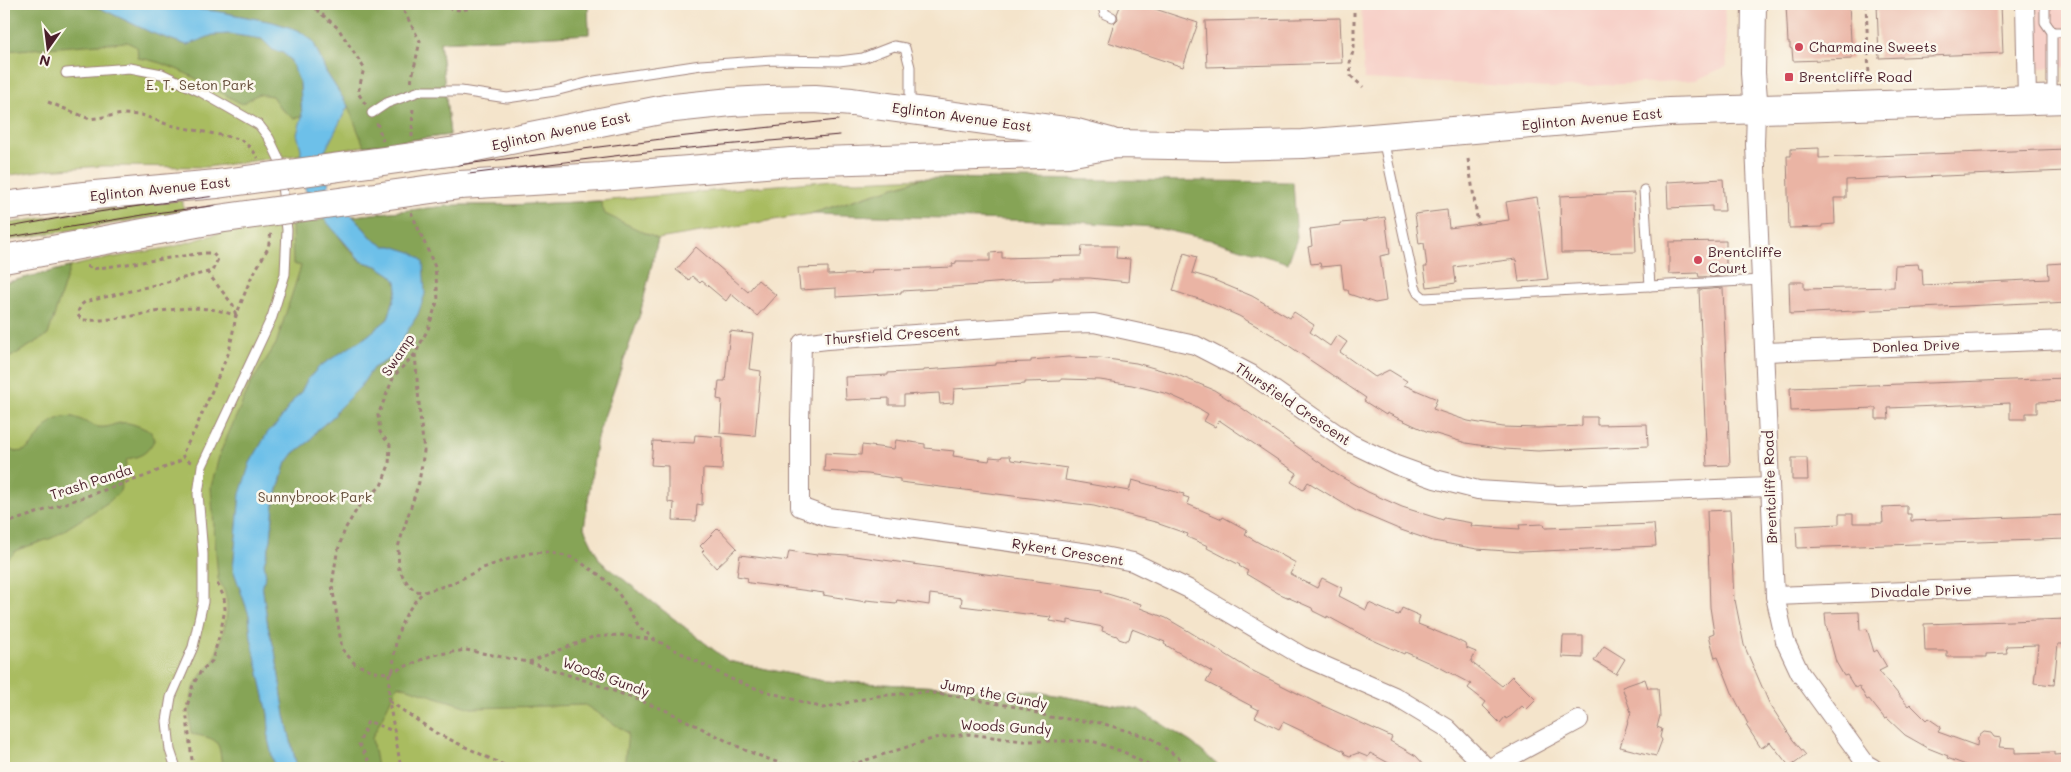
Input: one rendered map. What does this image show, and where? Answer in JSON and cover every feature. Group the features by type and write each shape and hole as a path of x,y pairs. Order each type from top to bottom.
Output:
{"main road":[{"name":"Eglinton Avenue East","path":"4,206 217,184 456,151 665,109 731,102 815,99 910,109 983,121 1073,132 1116,144"},
{"name":"Eglinton Avenue East","path":"4,258 218,218 460,185 601,177 791,162 1068,153 1116,144 1303,144 1669,112 1756,111 2049,99"}],"street":[{"name":"Brentcliffe Road","path":"1754,4 1755,145 1775,596 1785,640 1800,673 1868,767"},
{"path":"2025,4 2049,99"},
{"name":"Thursfield Crescent","path":"800,421 802,343 1094,323 1194,345 1251,374 1350,444 1396,465 1435,479 1478,490 1558,495 1770,487"},
{"name":"Donlea Drive","path":"1765,352 2067,340"},
{"name":"Rykert Crescent","path":"800,421 800,507 828,517 1089,553 1134,562 1189,589 1302,656 1394,696 1447,728 1488,768"},
{"name":"Divadale Drive","path":"1775,596 2067,584"},
{"path":"1488,768 1578,720"}],"lane":[{"path":"1104,4 1102,7 1105,14 1112,17"},
{"path":"2045,4 2045,22 2052,32 2049,99"},
{"path":"2052,32 2067,32"},
{"path":"372,113 387,103 420,92 461,91 507,98 555,91 594,80 701,65 772,60 839,61 863,58 894,46 905,48 909,57 910,109"},
{"path":"66,73 130,68 162,74 244,114 259,125 279,159 287,230 285,274 272,317 202,466 198,494 203,554 203,602 193,647 171,697 167,721 170,750 176,768"},
{"path":"1383,138 1415,287 1424,298 1762,280"},
{"path":"1644,190 1650,286"}],"path":[{"path":"310,4 338,28 364,68 358,93 372,113 387,149"},
{"path":"441,4 457,10 468,10 482,4"},
{"path":"1866,4 1869,76"},
{"path":"1363,87 1351,76 1350,64 1354,47 1354,5 1367,5"},
{"path":"48,102 90,118 123,114 142,115 169,125 240,140 252,149 258,159"},
{"path":"1468,159 1478,224"},
{"name":"Swamp","path":"389,673 376,672 355,664 342,649 332,585 337,552 345,529 359,506 381,486 389,465 390,445 380,432 378,414 394,376 415,354 428,329 438,299 435,267 410,211"},
{"path":"202,466 184,459 182,454 194,432 228,352 236,316 250,280 268,248 271,231"},
{"path":"65,247 80,262 92,269 212,253 218,259 212,270 207,272 85,302 81,305 77,314 82,320 185,307 216,310 236,316"},
{"path":"207,272 233,305 236,316"},
{"path":"415,354 424,452 419,482 398,547 399,570 408,584 415,591 424,592 451,584 483,568 531,553 547,552 574,558 601,576 617,591 640,628 656,640"},
{"name":"Trash Panda","path":"4,524 146,476 184,459"},
{"path":"394,671 394,648 398,631 405,614 424,592"},
{"name":"Jump the Gundy","path":"528,662 593,637 620,635 656,640 747,685 786,699 823,708 877,696 924,692 954,696 1017,707 1050,717 1101,723 1151,738 1193,768"},
{"name":"Woods Gundy","path":"389,673 433,655 466,650 528,662 587,681 665,710 747,751 787,766 809,768"},
{"path":"389,673 389,701 401,768"},
{"path":"389,701 436,733 510,768"},
{"path":"372,768 359,744 368,721 393,731"},
{"name":"Woods Gundy","path":"827,768 860,762 935,738 968,734 1023,741 1092,740 1124,752 1153,768"}],"shaded area":[{"path":"1361,4 1724,4 1727,66 1696,80 1550,88 1364,79"},
{"path":"2037,4 2067,4 2067,67 2039,68"}],"green space":[{"name":"E. T. Seton Park","path":"4,4 588,4 589,34 440,42 450,135 207,167 103,166 45,170 4,176"},
{"path":"4,4 70,4 100,8 152,33 187,45 213,35 229,34 262,39 273,50 283,53 290,59 300,83 302,117 293,118 280,108 272,96 258,94 242,104 179,70 138,58 137,47 127,42 4,51"},
{"path":"162,4 588,4 589,34 440,42 450,135 364,146 348,106 326,72 313,41 298,30 273,22 215,11 171,7"},
{"name":"Sunnybrook Park","path":"923,178 810,214 658,239 640,314 597,437 584,528 600,561 728,661 824,681 1037,692 1138,709 1192,743 1221,768 4,768 4,283 93,261 172,247 223,232 277,228 326,219 457,205 600,201 833,180 858,181"},
{"path":"923,178 1293,182 1297,238 1288,263 1215,241 1152,227 1076,222 810,214"},
{"path":"182,196 184,212 4,241 4,224"},
{"path":"600,201 605,214 658,239 640,314 597,437 584,528 600,561 728,661 824,681 1037,692 1138,709 1192,743 1221,768 624,768 628,733 585,705 471,708 398,685 372,738 377,768 297,768 285,715 275,651 268,627 262,584 266,576 264,563 271,540 274,504 285,465 294,453 310,441 317,430 335,415 336,411 360,387 373,368 389,359 398,349 418,314 411,252 392,246 384,246 374,240 353,216 457,205"},
{"path":"326,219 360,261 377,266 391,275 396,281 397,289 388,319 366,337 320,366 307,380 300,394 295,398 277,424 268,432 250,463 239,505 233,569 249,615 251,638 268,714 268,739 275,768 222,768 219,746 208,737 191,734 190,719 194,688 201,675 214,660 224,629 227,609 223,589 218,579 211,487 220,453 250,385 276,344 301,266 293,264 292,225"},
{"path":"70,267 48,335 4,361 4,283"},
{"path":"4,411 6,418 4,447"},
{"path":"67,416 99,427 124,423 132,424 150,431 155,439 150,448 144,453 127,459 120,491 110,501 52,538 17,550 4,563 4,447 13,451 27,449 55,420"}],"water":[{"path":"70,4 162,4 171,7 215,11 273,22 298,30 313,41 326,72 348,106 325,151 329,190 374,240 384,246 392,246 411,252 423,262 425,294 418,314 398,349 389,359 373,368 360,387 336,411 335,415 317,430 310,441 294,453 285,465 274,503 271,540 264,563 266,576 262,584 268,627 275,651 285,715 297,768 275,768 268,739 268,714 251,638 249,615 233,569 240,494 250,463 268,432 277,424 295,398 300,394 307,380 320,366 366,337 388,319 397,289 396,281 391,275 377,266 361,261 311,204 300,175 301,149 297,134 302,117 300,83 290,59 283,53 273,50 262,39 229,34 213,35 187,45 152,33 100,8"}],"building":[{"path":"1121,4 1140,4 1198,23 1183,67 1108,42 1114,23 1118,19 1117,14"},
{"path":"1786,4 1849,4 1852,59 1793,61 1792,49 1790,48 1790,43 1788,43"},
{"path":"1877,4 2001,4 2003,53 1879,58"},
{"path":"1340,18 1342,63 1207,67 1205,21"},
{"path":"1819,148 1819,158 2067,149 2067,171 1846,180 1846,198 1834,198 1835,224 1822,225 1822,227 1789,228 1787,156 1791,156 1791,149"},
{"path":"1723,179 1725,211 1712,211 1712,206 1668,208 1667,182"},
{"path":"1634,193 1636,252 1561,253 1560,196"},
{"path":"1537,197 1548,279 1519,282 1516,259 1454,267 1456,283 1427,287 1424,267 1427,267 1424,243 1419,244 1415,214 1447,210 1449,228 1509,220 1506,202"},
{"path":"1385,217 1390,254 1380,256 1386,301 1375,303 1349,294 1348,290 1344,290 1341,265 1321,267 1320,263 1311,264 1308,247 1312,246 1310,229"},
{"name":"Brentcliffe Court","path":"1726,241 1726,273 1722,273 1722,276 1699,277 1698,273 1669,274 1669,242"},
{"path":"1082,246 1117,246 1116,258 1130,259 1128,282 1090,278 1053,278 1053,280 1018,281 901,291 901,293 836,297 836,288 800,290 798,268 828,267 828,275 871,273 872,270 953,267 952,264 956,263 956,261 990,261 990,253 1002,252 1002,258 1081,256"},
{"path":"696,247 748,292 758,280 776,295 757,316 731,294 726,301 702,281 700,283 692,276 689,280 676,270"},
{"path":"1184,253 1197,257 1192,273 1252,296 1290,318 1294,312 1314,325 1310,332 1330,346 1337,335 1347,342 1340,352 1375,377 1389,370 1407,381 1404,385 1437,399 1433,409 1468,421 1503,427 1582,426 1582,417 1597,417 1597,425 1647,424 1648,446 1538,451 1504,449 1466,443 1426,431 1387,413 1386,415 1364,401 1366,398 1276,337 1239,316 1202,300 1173,291"},
{"path":"2063,263 2066,303 2050,304 2050,302 1790,314 1789,282 1804,282 1804,289 1894,287 1895,265 1918,264 1919,269 1922,269 1923,285 2049,279 2048,264"},
{"path":"1723,288 1730,465 1707,466 1699,290"},
{"path":"730,331 753,334 749,369 761,371 755,436 720,433 722,400 717,399 719,381 725,381"},
{"path":"1068,357 1100,358 1136,363 1175,374 1214,390 1336,474 1368,492 1402,507 1443,520 1444,518 1472,523 1471,526 1520,529 1519,525 1544,524 1545,528 1547,528 1654,524 1656,546 1521,552 1477,549 1433,541 1356,511 1308,482 1303,490 1291,482 1297,473 1219,420 1215,427 1204,421 1208,414 1195,406 1168,394 1132,385 1100,380 1061,379 1061,381 1025,382 1025,384 954,389 953,403 940,404 939,393 904,395 904,405 889,405 889,398 846,400 845,377 888,375 888,373 996,365 996,363 1031,362 1031,360"},
{"path":"2067,378 2067,401 2037,402 2037,413 2026,413 2026,419 2010,419 2010,403 1888,408 1889,419 1876,419 1876,408 1791,411 1790,388"},
{"path":"695,435 723,437 722,470 703,469 702,505 697,504 696,521 673,520 674,503 668,502 668,466 651,465 653,441 694,443"},
{"path":"896,440 925,444 925,448 954,451 953,456 989,461 990,457 1001,458 1002,456 1010,456 1011,460 1067,468 1065,480 1129,491 1132,480 1184,494 1183,496 1189,498 1187,504 1222,519 1223,517 1247,530 1245,535 1296,563 1290,574 1317,588 1322,578 1342,588 1339,596 1366,610 1369,603 1394,614 1399,615 1402,608 1420,616 1418,624 1455,639 1465,644 1466,648 1476,652 1471,662 1502,686 1512,676 1536,700 1526,710 1522,706 1511,716 1506,719 1505,717 1500,723 1483,706 1486,702 1468,688 1471,684 1441,668 1364,636 1327,616 1327,618 1313,611 1312,608 1278,593 1246,574 1248,571 1240,565 1207,548 1208,546 1187,537 1188,534 1159,523 1094,506 900,482 900,479 868,474 824,471 825,453 861,455 862,445 894,449"},
{"path":"1792,458 1807,458 1808,480 1792,480"},
{"path":"1907,506 1907,514 1911,514 1911,521 2067,515 2067,539 1797,548 1796,526 1839,524 1839,514 1853,514 1853,523 1883,523 1882,507"},
{"path":"1730,510 1734,601 1744,645 1769,703 1793,740 1806,755 1790,767 1770,742 1761,748 1746,725 1748,724 1733,695 1718,657 1715,658 1709,635 1714,633 1710,607 1707,511"},
{"path":"718,528 737,548 716,568 702,552 704,550 700,546"},
{"path":"789,551 817,555 817,553 847,555 1102,590 1101,592 1141,604 1140,608 1166,618 1249,669 1317,703 1392,737 1390,741 1416,756 1427,768 1398,768 1370,753 1368,757 1358,753 1350,756 1345,754 1344,751 1283,722 1279,729 1255,717 1259,710 1206,682 1212,672 1164,644 1165,642 1132,629 1129,639 1125,641 1102,631 1103,627 1068,620 1068,624 1050,621 1051,617 961,606 962,598 930,594 929,605 897,600 896,603 866,600 866,602 823,595 824,593 750,583 747,582 748,578 737,576 740,555 787,561"},
{"path":"1859,612 1860,630 1867,629 1874,652 1877,650 1887,667 1879,671 1908,706 1910,704 1926,720 1928,718 1941,727 1938,732 1977,746 1978,737 1984,732 1991,733 1994,737 2001,738 1999,747 2015,748 2015,753 2054,752 2054,755 2067,754 2067,768 1974,768 1947,758 1948,756 1928,748 1905,735 1887,718 1885,719 1869,699 1867,700 1859,686 1855,688 1847,675 1844,676 1836,662 1826,625 1825,613"},
{"path":"2067,619 2067,644 2058,644 2054,685 2034,683 2038,645 2006,646 2007,653 1986,654 1986,657 1947,657 1947,651 1925,651 1924,624"},
{"path":"1563,636 1583,636 1583,658 1562,657"},
{"path":"1604,646 1625,659 1616,674 1594,661"},
{"path":"1645,679 1648,688 1658,688 1660,716 1657,727 1662,729 1660,737 1662,740 1656,756 1620,747 1631,712 1622,687"}],"tram line":[{"path":"4,228 153,204 677,137 838,120"},
{"path":"4,238 155,213 654,151 840,135"}],"place":[{"name":"Charmaine Sweets","path":"1799,47"},
{"name":"Brentcliffe Road","path":"1789,77"},
{"name":"Brentcliffe Court","path":"1698,260"}]}
